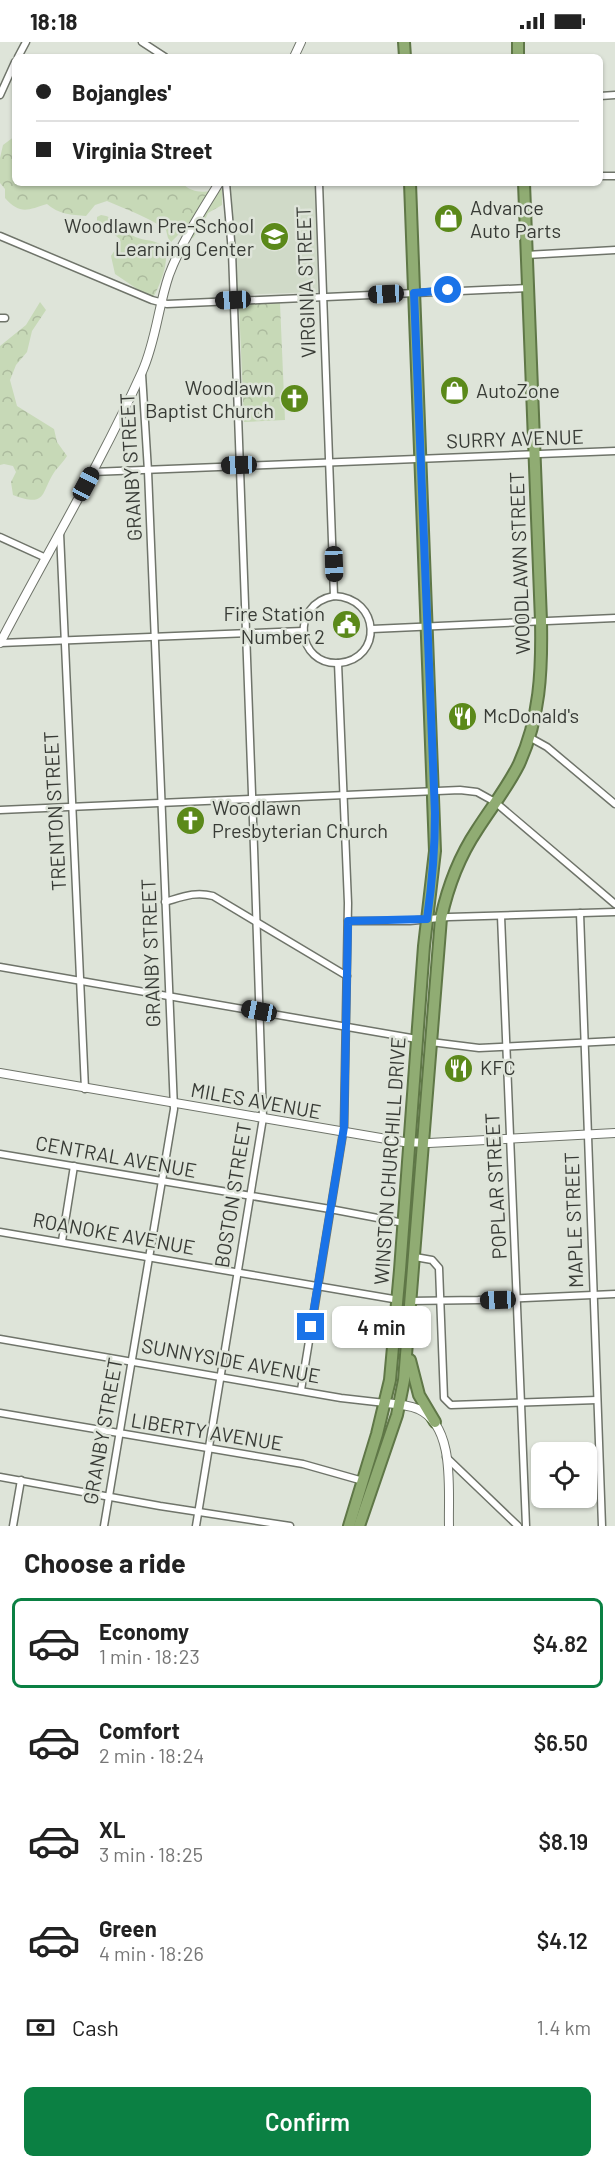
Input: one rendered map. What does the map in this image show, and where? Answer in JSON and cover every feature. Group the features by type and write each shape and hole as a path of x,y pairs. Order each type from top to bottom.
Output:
{"highway":[{"name":"WINSTON CHURCHILL DRIVE","path":"359,1526 391,1372 427,919 434,866 434,791 410,186"},
{"name":"WOODLAWN STREET","path":"408,1345 441,918 460,859 517,767 529,737 541,681 541,621 524,186"},
{"name":"WINSTON CHURCHILL DRIVE","path":"349,1526 391,1434 400,1405 408,1345"},
{"path":"408,1345 412,1374 419,1395 435,1422"}],"street":[{"path":"142,42 160,54"},
{"path":"0,95 12,69"},
{"path":"0,643 92,472 142,373 169,275 177,256 217,186"},
{"name":"BOSTON STREET","path":"196,1526 262,1118 257,921 233,300 226,186"},
{"name":"VIRGINIA STREET","path":"319,186 334,596"},
{"path":"0,236 162,303 528,288"},
{"path":"526,255 615,250"},
{"name":"GRANBY STREET","path":"104,1526 174,1104 142,373"},
{"name":"SURRY AVENUE","path":"92,472 615,451"},
{"name":"TRENTON STREET","path":"60,532 85,1089"},
{"path":"0,537 46,558"},
{"path":"334,596 347,598 360,606 372,628 370,638 362,651 353,659 338,663 330,663 318,658 309,648 303,631 305,618 313,605 320,600 334,596"},
{"path":"372,628 615,618"},
{"path":"0,643 303,631"},
{"path":"301,1390 343,1133 348,921 338,663"},
{"path":"529,737 547,747 615,804"},
{"path":"0,810 344,794 477,792 495,802 615,904"},
{"path":"165,902 203,893 223,900 347,976"},
{"path":"348,921 615,912"},
{"name":"MAPLE STREET","path":"580,914 602,1526"},
{"name":"POPLAR STREET","path":"501,916 526,1526"},
{"path":"0,967 417,1039"},
{"path":"431,1041 466,1048 615,1041"},
{"name":"MILES AVENUE","path":"0,1073 410,1143 615,1133"},
{"name":"CENTRAL AVENUE","path":"0,1154 163,1180 404,1223"},
{"path":"62,1241 74,1166"},
{"name":"ROANOKE AVENUE","path":"0,1232 397,1300 441,1302 615,1294"},
{"path":"415,1257 432,1260 438,1265 445,1401 451,1405 597,1400"},
{"name":"SUNNYSIDE AVENUE","path":"0,1339 385,1403"},
{"path":"385,1403 416,1408 435,1422 444,1438 449,1526"},
{"name":"LIBERTY AVENUE","path":"0,1413 303,1464 368,1482"},
{"path":"446,1457 518,1526"},
{"path":"0,1477 290,1526"},
{"path":"13,1526 21,1480"}],"shaded area":[{"name":"Woodlawn Pre-School Learning Center","path":"230,186 315,186 318,292 237,295"}],"green space":[{"path":"12,138 12,186 186,186 205,192 222,189 222,205 208,213 193,238 178,235 171,242 166,230 160,226 107,201 95,205 86,216 60,212 47,204 20,209 5,198 5,189 0,183 0,158 3,145"},
{"path":"101,215 114,220 135,237 157,242 164,248 166,261 154,296 146,295 115,274 111,256 120,239 97,222 97,217"},
{"path":"40,302 46,310 32,331 27,352 16,365 10,380 17,406 54,429 57,442 67,456 55,471 42,496 32,500 13,495 11,482 16,472 13,466 0,465 0,346 26,325"},
{"path":"280,303 285,420 244,422 239,304"}],"place":[{"name":"Advance Auto Parts","path":"449,219"},
{"name":"Woodlawn Pre-School Learning Center","path":"275,237"},
{"name":"AutoZone","path":"455,391"},
{"name":"Woodlawn Baptist Church","path":"295,399"},
{"name":"Fire Station Number 2","path":"346,625"},
{"name":"McDonald's","path":"462,716"},
{"name":"Woodlawn Presbyterian Church","path":"191,820"},
{"name":"KFC","path":"459,1068"}],"route":[{"path":"311,1327 344,1127 348,921 427,919 432,887 435,813 414,293 448,290"}]}
